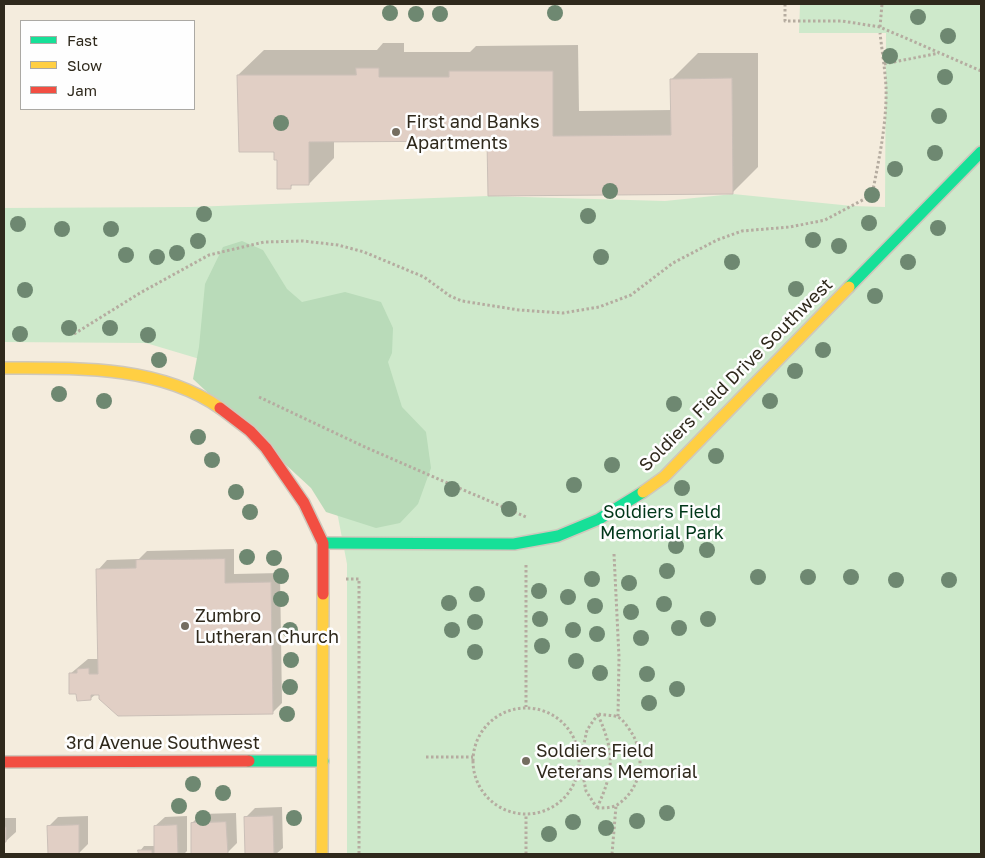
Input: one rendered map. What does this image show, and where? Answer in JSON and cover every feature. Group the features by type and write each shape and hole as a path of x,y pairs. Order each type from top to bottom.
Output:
{"street":[{"name":"Soldiers Field Drive Southwest","path":"323,543 514,544 558,536 599,519 635,498 664,477 981,152"},
{"path":"4,368 109,372 181,389 215,403 243,425 271,453 293,482 313,517 323,543 322,854"},
{"name":"3rd Avenue Southwest","path":"4,762 323,761"}],"path":[{"path":"785,4 785,21 842,21 880,27 981,71"},
{"path":"880,27 882,4"},
{"path":"74,334 140,293 209,255 264,242 302,242 338,245 364,252 424,277 450,296 462,301 519,310 554,312 599,307 631,295 673,264 717,240 742,232 790,227 825,220 872,195 880,156 885,112 884,64 880,32"},
{"path":"884,64 940,53"},
{"path":"259,397 367,448 526,517 526,707"},
{"path":"614,554 619,657 618,717"},
{"path":"359,579 359,854"},
{"path":"598,714 587,730 580,760 578,774 572,788 559,803 545,811 526,814 506,811 495,804 482,791 475,775 473,757 482,732 492,720 511,710 526,707 542,709 556,716 567,726 577,744 580,760 586,791 598,808"},
{"path":"598,714 618,717 628,727 638,744 641,761 639,775 633,789 616,806 598,808"},
{"path":"598,714 607,733 611,760 609,782 598,808"},
{"path":"426,757 473,757"},
{"path":"612,854 616,806"},
{"path":"526,814 526,854"}],"green space":[{"name":"Soldiers Field Memorial Park","path":"800,4 981,4 981,854 347,854 347,564 338,517 323,480 203,360 146,343 4,342 4,208 191,207 488,196 665,201 733,194 852,206 885,207 886,33 799,33"},
{"path":"242,241 263,250 287,289 302,302 345,292 381,302 393,328 392,353 388,362 402,407 426,432 431,468 418,504 400,523 376,528 326,512 311,488 193,379 199,347 205,284 223,247"}],"building":[{"name":"First and Banks Apartments","path":"356,68 379,68 379,77 449,77 449,71 553,71 553,136 671,135 670,79 732,78 733,194 488,196 487,141 309,142 309,185 291,185 291,189 277,189 277,160 274,160 274,152 239,152 237,75 356,75"},
{"name":"Zumbro Lutheran Church","path":"225,559 225,583 271,582 273,714 118,716 99,699 99,695 91,695 91,700 77,701 76,694 69,694 69,673 77,673 77,669 89,668 89,674 98,674 96,569 136,568 136,560"},
{"path":"273,816 274,854 245,854 244,817"},
{"path":"226,822 228,854 191,854 191,823"},
{"path":"79,825 79,854 48,854 47,826"},
{"path":"177,825 178,854 154,854 154,826"},
{"path":"4,827 6,827 6,842 4,842"},
{"path":"138,850 152,850 152,854 139,854"}],"traffic: fast":[{"path":"849,287 981,152"},
{"path":"323,543 514,544 558,536 599,519 643,492"},
{"path":"249,761 323,761"}],"traffic: slow":[{"path":"643,492 664,477 849,287"},
{"path":"4,368 87,369 144,376 196,394 220,408"},
{"path":"322,854 323,594"}],"traffic: jam":[{"path":"220,408 250,431 266,448 304,503 323,543 323,594"},
{"path":"4,762 249,761"}],"place":[{"name":"First and Banks Apartments","path":"396,132"},
{"name":"Zumbro Lutheran Church","path":"185,626"},
{"name":"Soldiers Field Veterans Memorial","path":"526,761"}]}
